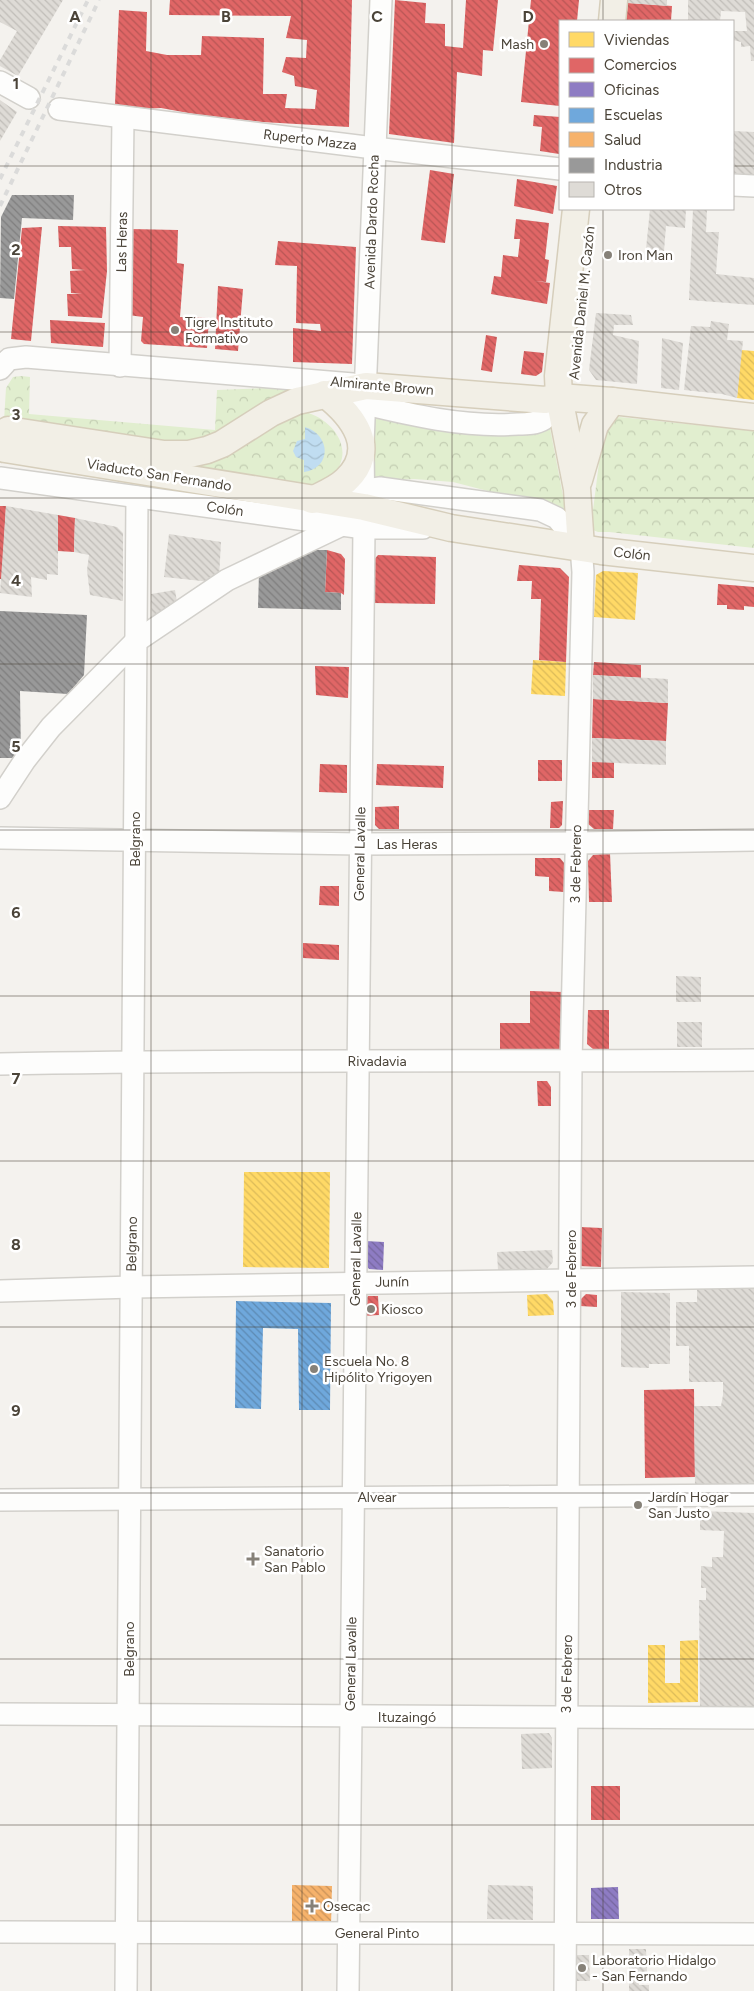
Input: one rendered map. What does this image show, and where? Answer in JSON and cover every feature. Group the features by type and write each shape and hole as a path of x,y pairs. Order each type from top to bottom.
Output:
{"main road":[{"path":"594,20 596,0"},
{"path":"612,20 614,0"},
{"name":"Avenida Daniel M. Cazón","path":"566,398 558,376 576,210"},
{"name":"Avenida Daniel M. Cazón","path":"566,398 592,210"},
{"path":"312,500 346,481 355,470 362,454 363,444 341,407 324,394"},
{"name":"Viaducto San Fernando","path":"312,500 7,440 164,454 189,454 222,444 271,413 297,401 324,394 366,395"},
{"name":"Almirante Brown","path":"366,395 545,400 566,398 754,416"},
{"path":"566,398 577,489 581,547"},
{"path":"577,489 583,462 595,425 612,401"},
{"name":"Colón","path":"312,500 364,508 451,528 581,547 754,568"}],"street":[{"name":"Avenida Dardo Rocha","path":"363,444 381,0"},
{"path":"0,82 28,98"},
{"name":"Ruperto Mazza","path":"59,109 559,169"},
{"name":"Las Heras","path":"120,366 123,117"},
{"path":"734,184 754,186"},
{"name":"Almirante Brown","path":"4,364 26,357 120,366 297,378 366,395"},
{"path":"297,378 324,394"},
{"name":"General Lavalle","path":"348,1991 364,508 363,444"},
{"name":"Colón","path":"0,478 342,525 364,508"},
{"path":"364,508 380,488 540,510 557,518 581,547"},
{"name":"Belgrano","path":"126,1991 136,840 137,497"},
{"path":"0,798 25,760 51,727 136,642 227,580 342,525"},
{"name":"3 de Febrero","path":"565,1991 571,1062 584,572 581,547"},
{"name":"Las Heras","path":"0,838 360,844 754,840"},
{"name":"Rivadavia","path":"0,1064 754,1060"},
{"name":"Junín","path":"0,1291 132,1287 754,1277"},
{"name":"Alvear","path":"0,1500 754,1496"},
{"name":"Ituzaingó","path":"0,1714 754,1718"},
{"name":"General Pinto","path":"0,1932 754,1934"}],"green space":[{"path":"13,377 30,377 29,414 215,430 217,390 296,387 219,434 176,444 4,421 6,388"},
{"path":"305,412 325,421 338,437 342,447 339,466 332,476 308,490 154,463"},
{"path":"375,413 411,425 462,432 550,428 565,506 562,513 542,505 453,482 414,479 388,481 375,478"},
{"path":"615,418 754,431 754,548 593,530 592,518 603,431"}],"water":[{"path":"305,427 314,431 320,437 325,451 320,464 304,472 304,460 296,457 293,451 297,441 305,439"}],"building: Viviendas":[{"path":"741,350 754,351 754,400 737,398"},
{"path":"603,571 638,573 635,620 594,617 596,575"},
{"path":"533,660 566,662 565,696 531,694"},
{"path":"244,1172 330,1172 329,1268 243,1267"},
{"path":"547,1294 553,1301 554,1315 528,1316 527,1295"},
{"path":"698,1640 698,1702 648,1703 648,1645 665,1645 665,1683 680,1683 680,1641"}],"building: Comercios":[{"path":"170,0 352,0 349,127 262,122 199,115 161,108 143,109 115,104 119,10 147,12 146,51 167,55 201,55 202,36 264,38 263,94 287,94 285,108 315,109 317,90 295,86 294,76 282,72 286,57 306,58 307,40 286,38 291,16 169,15"},
{"path":"395,0 426,3 425,23 445,24 445,46 463,48 466,0 498,0 493,51 483,50 482,76 457,72 454,143 389,134"},
{"path":"531,0 579,0 577,20 559,20 559,106 521,102"},
{"path":"628,3 672,6 671,20 626,20"},
{"path":"534,115 559,117 559,154 540,151 542,127 533,126"},
{"path":"430,170 454,174 445,243 421,240"},
{"path":"517,179 557,186 553,214 514,206"},
{"path":"516,219 549,223 545,259 549,260 546,282 535,281 550,283 547,304 491,294 494,276 501,277 503,255 518,257 520,239 514,239"},
{"path":"58,226 106,227 107,271 102,318 68,316 67,294 82,294 71,293 70,271 85,270 72,269 71,247 59,247"},
{"path":"42,227 31,341 11,339 22,228"},
{"path":"130,229 178,230 177,263 184,264 180,317 209,318 207,348 144,344 141,341 143,317 128,315"},
{"path":"278,241 356,247 352,364 293,362 293,328 321,331 320,324 296,323 297,266 275,265"},
{"path":"218,286 243,289 238,351 215,349"},
{"path":"50,320 105,323 103,347 51,343"},
{"path":"486,335 497,337 492,372 481,370"},
{"path":"524,351 544,353 542,372 536,376 521,374"},
{"path":"0,506 6,506 2,579 0,579"},
{"path":"58,515 75,518 74,552 58,551"},
{"path":"327,550 341,554 345,559 344,595 341,593 325,592"},
{"path":"378,555 436,557 435,604 373,603 373,561"},
{"path":"519,565 560,568 569,577 566,662 539,660 541,599 531,599 532,581 517,581"},
{"path":"718,584 754,587 754,607 744,606 744,610 727,609 727,605 717,605"},
{"path":"594,662 641,665 641,678 593,675"},
{"path":"315,666 349,667 348,698 316,695"},
{"path":"593,699 668,703 666,741 592,738"},
{"path":"538,760 562,760 562,781 538,781"},
{"path":"592,762 614,762 614,778 592,778"},
{"path":"320,764 347,765 347,793 319,792"},
{"path":"377,764 444,766 443,788 376,785"},
{"path":"563,801 562,825 559,828 550,828 551,802"},
{"path":"399,806 399,829 379,829 375,825 375,807"},
{"path":"588,810 614,810 613,829 594,829 587,823"},
{"path":"610,853 612,902 589,902 588,861 593,855"},
{"path":"535,858 560,858 565,864 564,892 549,891 549,877 535,876"},
{"path":"320,886 339,886 339,906 319,905"},
{"path":"303,943 339,945 339,960 303,958"},
{"path":"530,991 564,992 564,1046 557,1051 500,1051 500,1023 530,1023"},
{"path":"588,1010 609,1010 609,1050 593,1049 587,1044"},
{"path":"537,1081 547,1081 551,1087 551,1106 538,1106"},
{"path":"580,1227 602,1228 601,1267 579,1266"},
{"path":"586,1294 597,1295 597,1307 580,1306 581,1299"},
{"name":"Kiosco","path":"368,1296 378,1296 379,1315 363,1316 363,1303"},
{"path":"694,1389 695,1477 645,1478 644,1390"},
{"path":"591,1786 620,1786 620,1820 591,1820"}],"building: Oficinas":[{"path":"365,1241 384,1242 383,1270 369,1269 364,1262"},
{"path":"618,1887 619,1919 591,1919 591,1888"}],"building: Escuelas":[{"name":"Escuela No. 8 Hipólito Yrigoyen","path":"236,1301 331,1303 330,1410 299,1410 298,1329 263,1328 261,1409 235,1408"}],"building: Salud":[{"name":"Osecac","path":"292,1885 332,1886 331,1926 292,1925"}],"building: Industria":[{"path":"12,195 74,195 73,220 22,218 14,299 0,298 1,217"},
{"path":"301,550 327,550 325,592 341,593 341,610 258,608 259,572"},
{"path":"0,611 87,615 84,675 68,694 20,691 21,758 0,758"}],"building: Otros":[{"path":"0,0 63,0 18,76 0,66 0,60 17,31 0,22"},
{"path":"628,0 667,0 667,6 628,3"},
{"path":"688,0 754,0 754,61 751,61 750,46 741,47 741,42 734,40 734,31 747,31 745,12 721,11 720,20 688,20"},
{"path":"0,100 17,112 0,141"},
{"path":"734,131 754,132 754,175 734,173"},
{"path":"650,210 686,210 685,228 666,226 664,251 646,249"},
{"path":"693,210 707,210 706,232 719,232 716,274 754,278 754,305 689,300"},
{"path":"596,313 631,315 633,325 614,325 613,335 639,341 637,384 596,380 589,370"},
{"path":"711,321 729,324 727,340 743,341 737,398 722,394 684,390 691,326 710,327"},
{"path":"662,338 683,343 679,390 661,388"},
{"path":"6,506 58,515 58,575 47,574 47,580 31,577 32,597 0,593"},
{"path":"75,518 117,527 123,533 123,601 90,595 87,570 89,555 74,552"},
{"path":"169,534 221,542 219,578 211,582 164,577"},
{"path":"175,590 177,602 152,621 151,594"},
{"path":"593,675 668,679 668,703 593,699"},
{"path":"592,738 666,741 666,765 592,762"},
{"path":"676,976 701,977 701,1002 676,1002"},
{"path":"677,1022 702,1022 702,1047 677,1047"},
{"path":"552,1250 553,1262 547,1269 498,1270 497,1252"},
{"path":"697,1288 754,1289 754,1485 695,1486 694,1406 721,1406 723,1395 723,1382 689,1382 689,1346 676,1346 676,1302 697,1302"},
{"path":"621,1292 670,1293 670,1364 649,1364 649,1368 621,1367"},
{"path":"700,1511 754,1513 754,1707 700,1707 699,1600 706,1600 706,1588 701,1588 701,1566 712,1567 712,1557 723,1557 724,1531 700,1530"},
{"path":"549,1733 552,1738 552,1768 522,1769 521,1734"},
{"path":"488,1885 533,1886 533,1920 487,1919"},
{"path":"629,1949 646,1949 647,1972 639,1972 639,1985 649,1985 649,1991 629,1991"},
{"name":"Laboratorio Hidalgo - San Fernando","path":"576,1955 589,1955 590,1981 575,1981"}],"railway":[{"path":"0,179 88,0"},
{"path":"0,206 99,0"}],"place":[{"name":"Mash","path":"544,44"},
{"name":"Iron Man","path":"608,255"},
{"name":"Tigre Instituto Formativo","path":"175,330"},
{"name":"Kiosco","path":"371,1309"},
{"name":"Escuela No. 8 Hipólito Yrigoyen","path":"314,1369"},
{"name":"Jardín Hogar San Justo","path":"638,1505"},
{"name":"Sanatorio San Pablo","path":"253,1559"},
{"name":"Osecac","path":"312,1906"},
{"name":"Laboratorio Hidalgo - San Fernando","path":"582,1968"}]}
